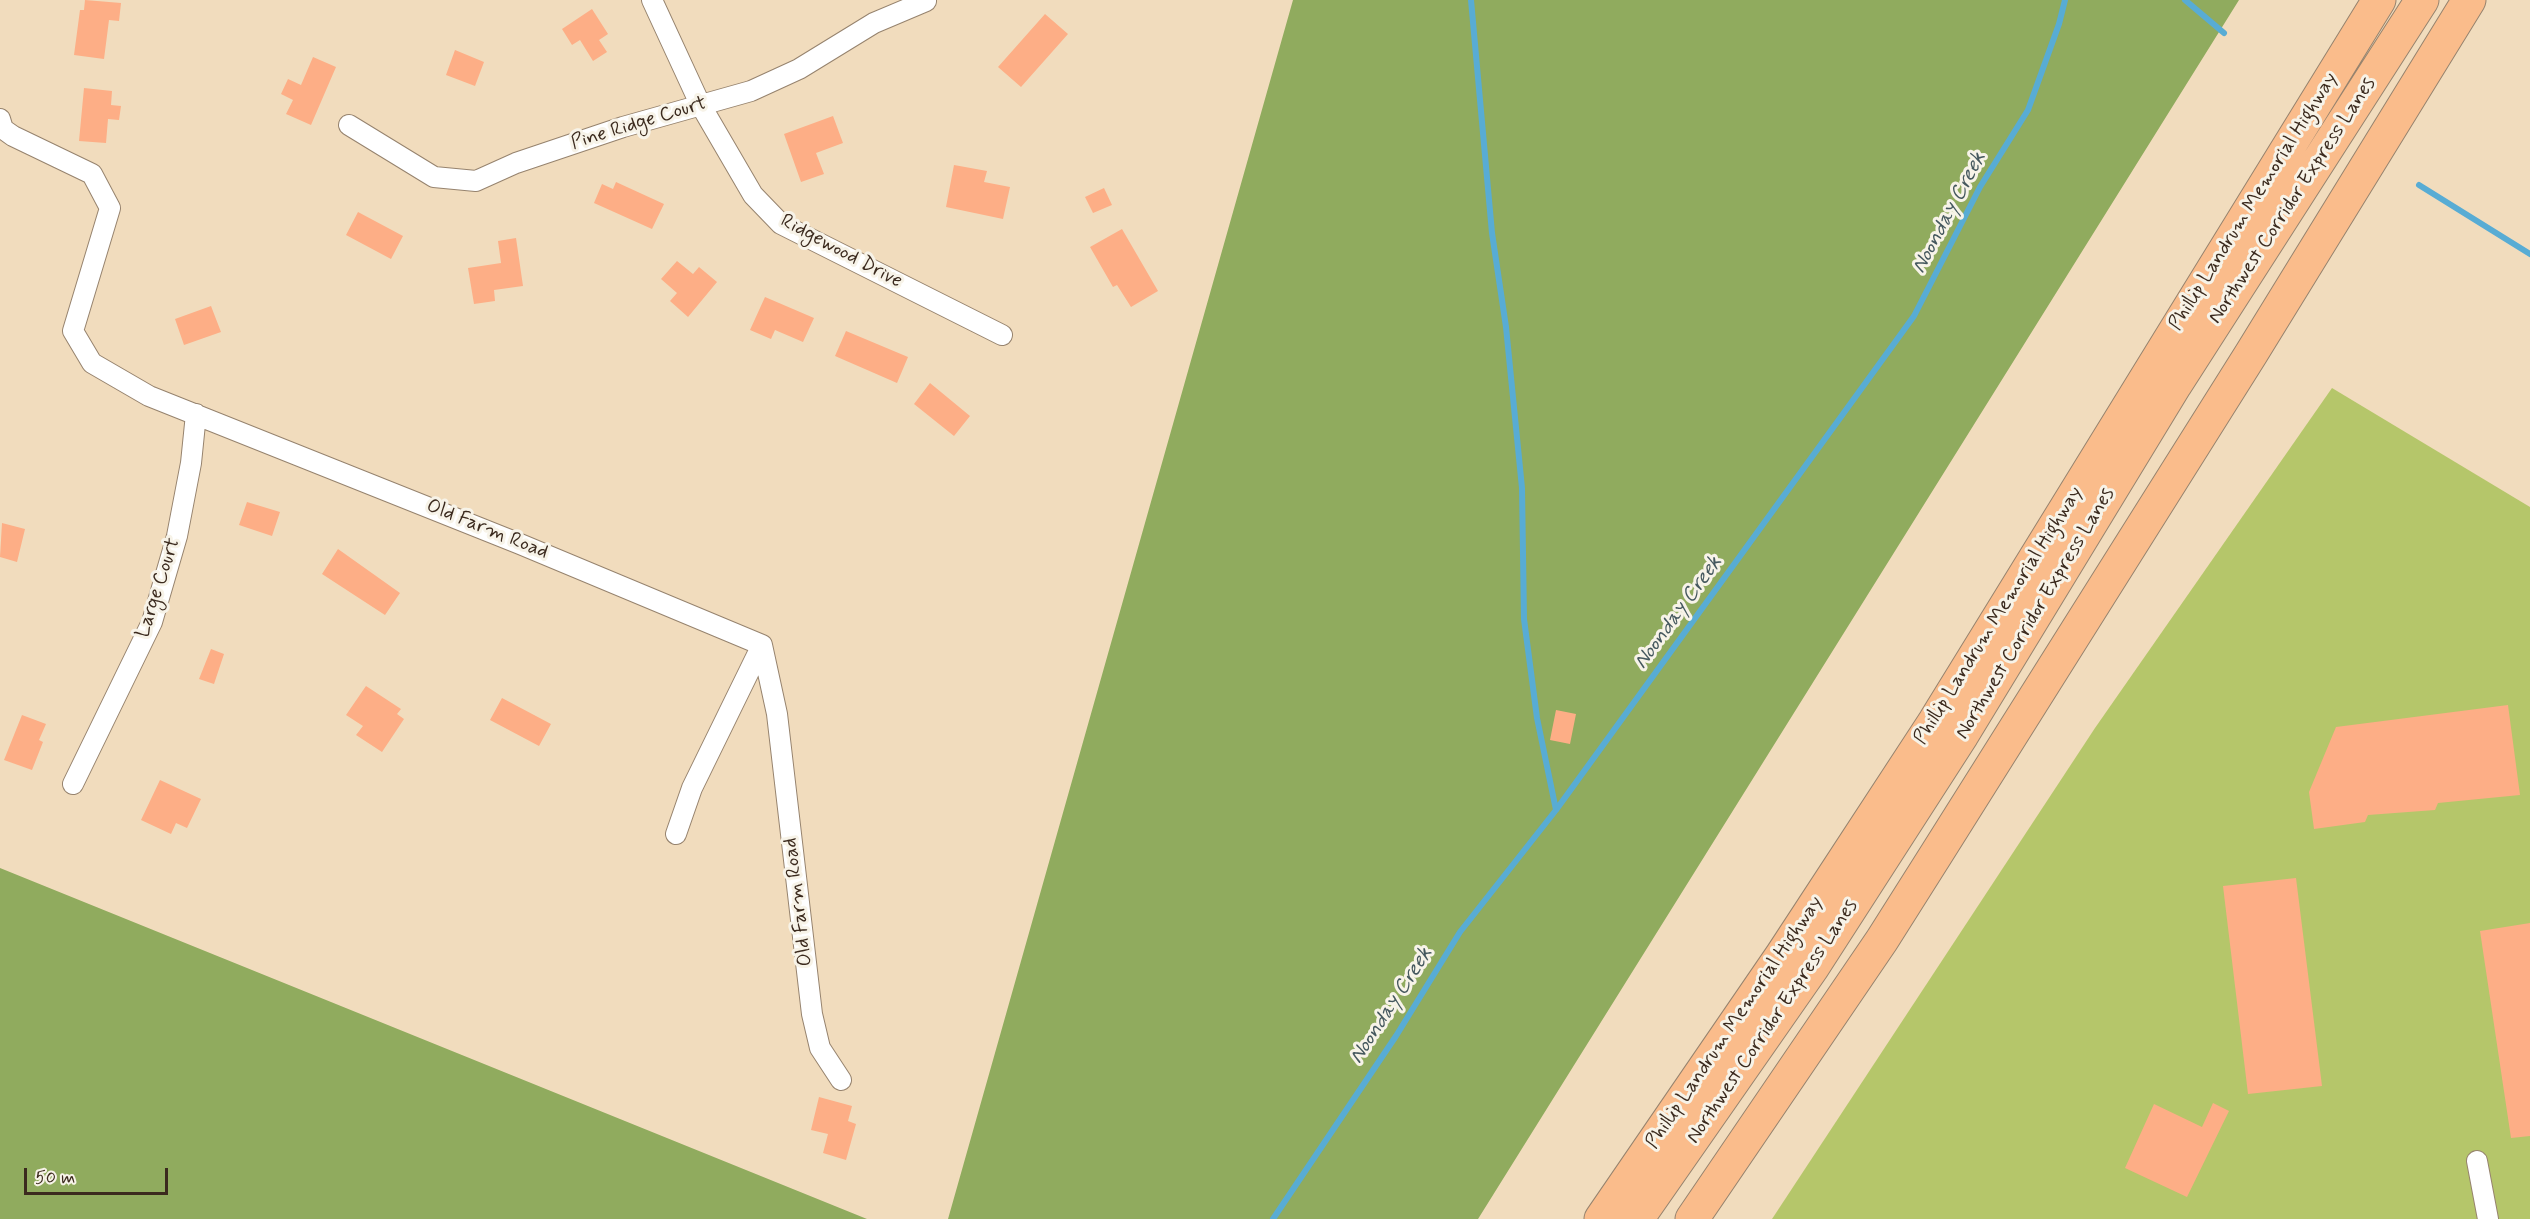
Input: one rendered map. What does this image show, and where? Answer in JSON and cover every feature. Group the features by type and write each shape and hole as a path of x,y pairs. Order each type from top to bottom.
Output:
{"highway":[{"name":"Phillip Landrum Memorial Highway","path":"1601,1219 1757,991 1929,731 2379,0"},
{"name":"Northwest Corridor Express Lanes","path":"1637,1219 1812,968 1962,735 2175,385 2422,0"},
{"path":"1692,1219 1931,863 2257,344 2469,0"}],"street":[{"name":"Ridgewood Drive","path":"652,0 700,104 753,195 781,224 1002,335"},
{"name":"Pine Ridge Court","path":"349,125 434,177 476,181 516,163 623,127 751,91 799,69 874,23 926,2"},
{"name":"Old Farm Road","path":"0,119 3,129 13,136 92,174 111,208 73,331 92,363 149,396 520,544 762,645 777,714 812,1014 820,1048 841,1080"},
{"name":"Large Court","path":"73,784 152,622 177,536 191,464 196,414"},
{"path":"676,834 692,788 762,645"},
{"path":"2477,1161 2488,1219"}],"green space":[{"path":"1293,0 2239,0 1478,1219 948,1219"},
{"path":"2332,388 2530,507 2530,1219 1772,1219 2095,728"},
{"path":"0,868 867,1219 0,1219"}],"building":[{"path":"85,0 121,3 119,21 109,20 104,59 74,55 80,10 84,10"},
{"path":"592,9 608,34 599,40 607,52 593,61 580,40 572,45 562,29"},
{"path":"1045,14 1068,34 1021,87 998,67"},
{"path":"455,50 484,62 475,86 446,75"},
{"path":"313,57 336,67 311,125 286,114 293,100 281,94 288,79 301,85"},
{"path":"84,88 112,91 111,105 121,106 119,120 108,119 106,143 79,141"},
{"path":"833,116 843,143 816,153 824,174 801,182 784,134"},
{"path":"954,165 987,171 984,182 1010,187 1003,219 946,207"},
{"path":"616,182 664,204 652,229 594,203 602,184 613,189"},
{"path":"1104,188 1112,205 1093,213 1085,197"},
{"path":"358,212 403,236 391,259 346,235"},
{"path":"1122,229 1158,291 1131,307 1117,285 1113,287 1090,247"},
{"path":"516,238 523,286 494,290 495,301 474,304 468,268 501,263 498,241"},
{"path":"677,261 693,274 699,267 717,282 688,317 670,301 677,293 661,279"},
{"path":"765,297 814,318 803,342 775,330 771,339 750,330"},
{"path":"211,306 221,332 184,345 175,319"},
{"path":"846,331 908,357 897,383 835,356"},
{"path":"930,383 970,416 954,436 914,404"},
{"path":"247,502 280,512 272,536 239,525"},
{"path":"2,523 25,529 17,562 0,557"},
{"path":"338,549 400,593 385,615 322,574"},
{"path":"211,649 224,654 214,684 199,679"},
{"path":"366,686 401,709 397,714 404,719 382,752 356,735 363,726 346,715"},
{"path":"502,698 551,724 539,746 490,720"},
{"path":"2508,705 2520,795 2438,803 2435,810 2368,815 2365,822 2314,829 2309,792 2336,727"},
{"path":"1556,710 1576,714 1570,744 1550,740"},
{"path":"22,715 46,724 39,740 43,742 32,770 4,760"},
{"path":"160,780 201,799 187,828 176,823 171,834 141,820"},
{"path":"2296,878 2322,1086 2248,1094 2223,886"},
{"path":"2530,923 2530,1136 2511,1138 2480,931"},
{"path":"819,1097 852,1106 848,1121 856,1124 846,1160 823,1153 828,1134 811,1130"},
{"path":"2213,1103 2229,1111 2187,1197 2125,1168 2154,1104 2202,1127"}],"waterway":[{"path":"1471,0 1492,233 1506,327 1522,488 1524,619 1537,718 1556,810"},
{"name":"Noonday Creek","path":"1273,1219 1396,1036 1460,932 1556,810 1914,316 1980,187 2028,110 2059,24 2065,0"},
{"path":"2185,0 2224,33"},
{"path":"2419,185 2530,254"}]}
